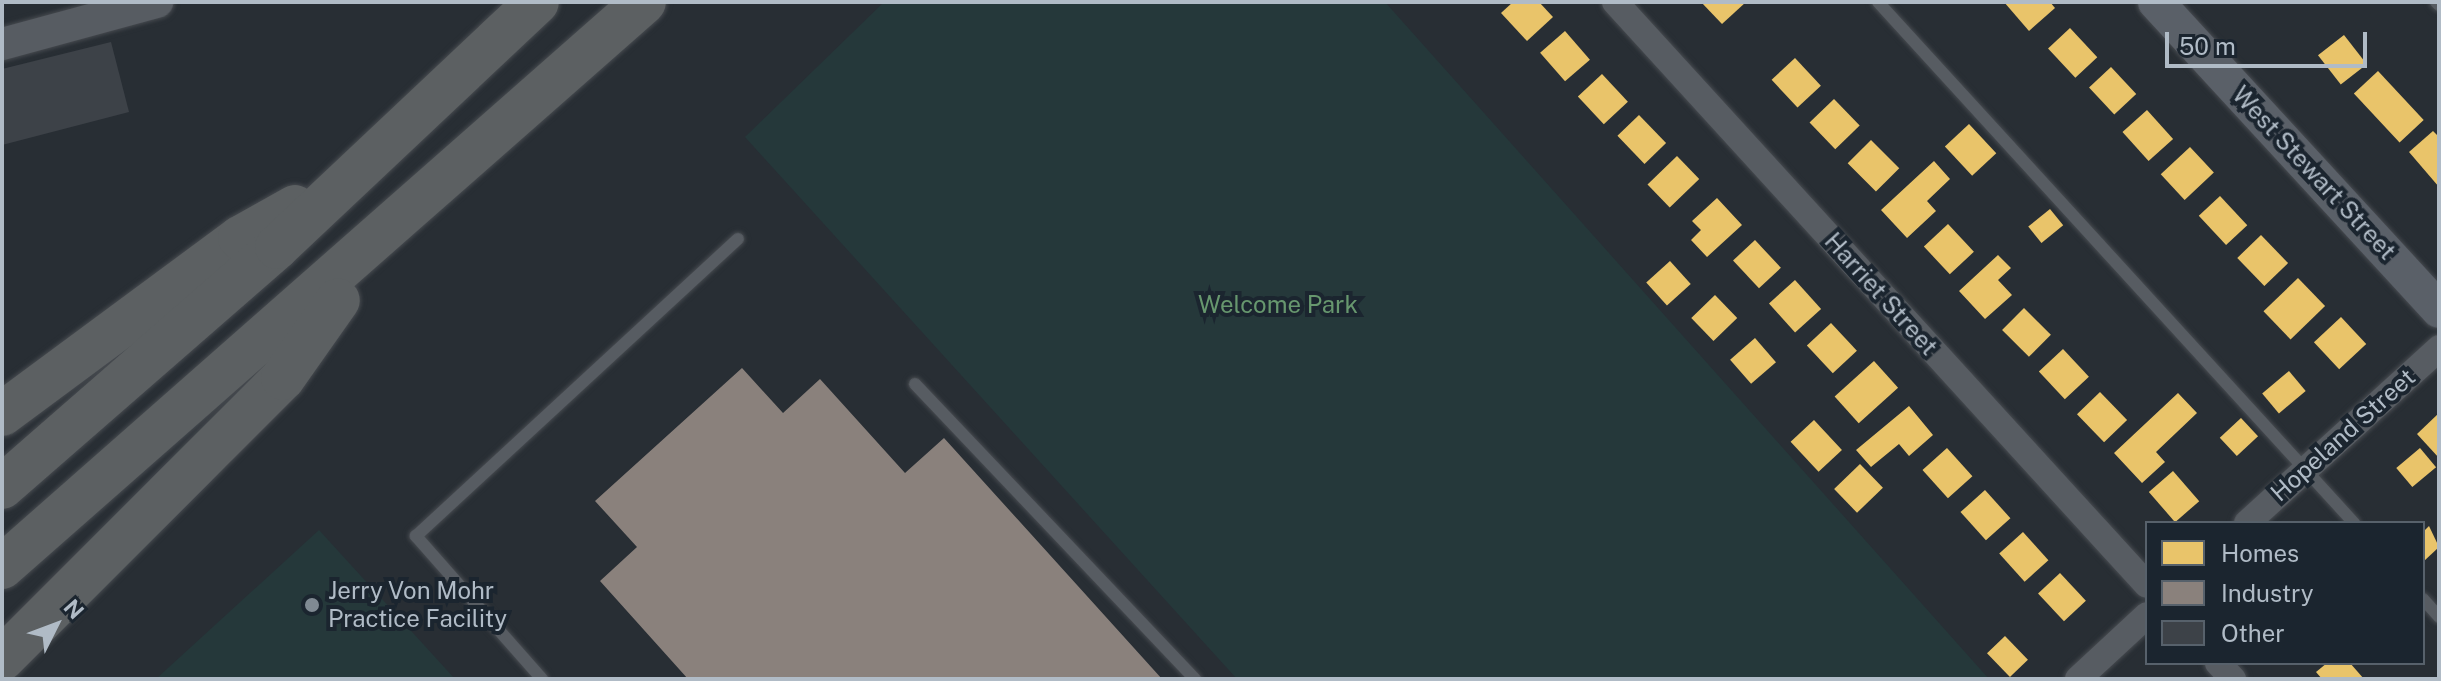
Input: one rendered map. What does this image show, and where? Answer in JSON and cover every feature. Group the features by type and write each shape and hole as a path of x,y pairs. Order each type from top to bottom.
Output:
{"highway":[{"path":"2,487 349,176 537,2"},
{"path":"2,567 384,236 644,2"},
{"path":"2,414 240,238 349,176"},
{"path":"2,659 283,378 384,236"}],"main road":[{"name":"West Stewart Street","path":"2156,2 2439,310"}],"street":[{"path":"2,44 157,2"},
{"name":"Harriet Street","path":"1615,2 2145,583"},
{"name":"Hopeland Street","path":"2249,521 2439,348"},
{"path":"2078,679 2145,617"}],"lane":[{"path":"1878,2 2352,521"},
{"path":"542,679 416,536 738,239"},
{"path":"915,384 1195,679"},
{"path":"2425,601 2439,617"}],"green space":[{"name":"Welcome Park","path":"884,2 1385,2 1989,679 1237,679 745,137"},
{"name":"Jerry Von Mohr Practice Facility","path":"319,530 455,679 156,679"}],"building: Homes":[{"path":"1513,2 1539,2 1553,17 1527,41 1501,13"},
{"path":"1701,2 1746,2 1722,24"},
{"path":"2004,2 2050,2 2055,8 2029,31"},
{"path":"2070,28 2097,57 2075,78 2048,48"},
{"path":"1565,31 1590,60 1565,81 1540,53"},
{"path":"2344,35 2367,64 2341,84 2318,55"},
{"path":"1795,58 1821,86 1798,108 1772,80"},
{"path":"2111,67 2136,94 2114,115 2089,87"},
{"path":"2378,71 2424,120 2400,143 2354,94"},
{"path":"1602,74 1628,102 1604,124 1578,97"},
{"path":"1834,99 1860,126 1835,149 1810,123"},
{"path":"2147,110 2173,139 2149,161 2122,132"},
{"path":"1639,115 1666,143 1645,164 1617,136"},
{"path":"1969,124 1996,153 1972,176 1945,147"},
{"path":"2433,131 2439,137 2439,187 2409,152"},
{"path":"1871,140 1899,168 1876,192 1848,163"},
{"path":"2190,147 2214,173 2185,200 2161,174"},
{"path":"1677,156 1699,179 1670,207 1648,184"},
{"path":"1934,161 1950,179 1927,201 1936,211 1907,238 1881,210"},
{"path":"2220,196 2247,225 2226,245 2199,216"},
{"path":"1717,198 1742,225 1707,257 1691,240 1701,230 1692,221"},
{"path":"2050,209 2063,225 2041,243 2028,227"},
{"path":"1948,224 1974,252 1950,274 1924,247"},
{"path":"2261,235 2288,263 2264,286 2237,258"},
{"path":"1755,240 1781,268 1759,288 1733,260"},
{"path":"1998,255 2011,268 1998,280 2012,295 1985,319 1959,291"},
{"path":"1670,261 1691,284 1667,305 1646,282"},
{"path":"2298,278 2325,306 2291,339 2263,311"},
{"path":"1795,280 1821,309 1795,332 1769,303"},
{"path":"1715,295 1737,318 1713,341 1691,318"},
{"path":"2024,308 2051,335 2029,357 2002,330"},
{"path":"2341,317 2366,344 2339,369 2314,342"},
{"path":"1831,323 1857,351 1833,373 1807,346"},
{"path":"1755,338 1776,362 1751,384 1730,360"},
{"path":"2063,349 2089,377 2065,399 2039,372"},
{"path":"1874,361 1898,388 1859,423 1835,396"},
{"path":"2289,371 2306,391 2279,413 2262,393"},
{"path":"2100,392 2127,420 2104,442 2077,414"},
{"path":"2178,393 2197,413 2156,452 2165,462 2142,483 2114,453"},
{"path":"1909,406 1933,435 1909,456 1899,444 1871,467 1856,450"},
{"path":"2439,413 2439,458 2417,434"},
{"path":"2241,418 2258,436 2237,456 2220,438"},
{"path":"1814,420 1842,450 1819,472 1791,442"},
{"path":"1947,448 1972,476 1948,498 1922,470"},
{"path":"2420,448 2436,467 2412,487 2396,468"},
{"path":"1860,464 1883,488 1857,513 1834,489"},
{"path":"2173,471 2199,501 2174,521 2149,492"},
{"path":"1985,490 2010,518 1986,540 1960,512"},
{"path":"2429,526 2439,547 2425,560 2425,530"},
{"path":"2023,532 2048,560 2025,582 1999,553"},
{"path":"2060,573 2086,601 2064,621 2038,593"},
{"path":"2005,636 2028,660 2010,677 1987,653"},
{"path":"2325,665 2352,665 2364,679 2322,679 2316,672"}],"building: Industry":[{"path":"742,368 783,413 820,379 905,473 944,438 1162,679 688,679 600,581 637,547 595,501"}],"building: Other":[{"path":"111,42 129,112 2,145 2,69"}],"place":[{"name":"Jerry Von Mohr Practice Facility","path":"312,605"}]}
